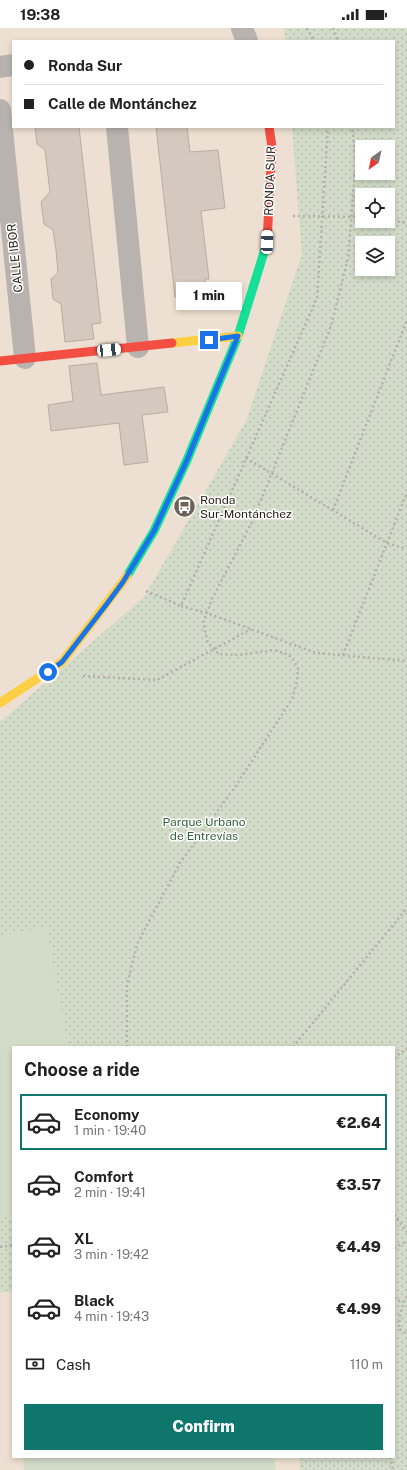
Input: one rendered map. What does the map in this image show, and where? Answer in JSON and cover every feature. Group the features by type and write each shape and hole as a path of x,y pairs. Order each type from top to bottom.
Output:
{"street":[{"path":"242,28 247,40"},
{"path":"0,66 12,65"},
{"name":"CALLE IBOR","path":"0,110 25,358"},
{"path":"117,128 138,347"},
{"name":"RONDA SUR","path":"0,703 62,662 123,582 154,531 170,499 238,336 267,242 272,147 269,128"},
{"path":"0,361 238,336"}],"path":[{"path":"307,28 313,40"},
{"path":"334,28 338,40"},
{"path":"181,606 317,298 328,128"},
{"path":"127,1046 127,984 138,942 180,863 235,787 292,699 297,682 298,667 289,655 274,650 238,655 219,654 208,643 204,623 212,599 253,520 331,326 348,258 356,159 352,128"},
{"path":"268,216 352,217"},
{"path":"395,221 407,223"},
{"path":"333,510 407,320"},
{"path":"246,458 387,543 407,549"},
{"path":"343,655 407,492"},
{"path":"123,582 181,606 207,613 316,652 407,661"},
{"path":"48,672 81,676 157,680 251,629"},
{"path":"294,1046 407,908"},
{"path":"395,1057 407,1048"},
{"path":"395,1216 407,1232"},
{"path":"395,1247 407,1241"},
{"path":"0,1247 12,1245"},
{"path":"407,1296 403,1303 399,1321 399,1329 407,1334"},
{"path":"395,1299 403,1303"},
{"path":"390,1458 393,1470"}],"green space":[{"name":"Parque Urbano de Entrevías","path":"284,28 407,28 407,1470 300,1470 299,1458 395,1458 395,1046 12,1046 12,1291 0,1293 0,722 144,597 246,421 302,254 292,128 395,128 395,40 285,40"},
{"path":"47,928 68,1046 12,1046 12,1215 0,1217 0,935"},
{"path":"23,1458 274,1458 276,1470 24,1470"}],"building":[{"path":"35,128 79,128 101,323 92,324 94,339 65,342 61,304 53,299 51,279 58,273 53,230 44,224 41,202 50,192 45,150 37,144"},
{"path":"156,128 187,128 190,152 218,150 225,208 201,211 209,279 205,279 206,293 175,297"},
{"path":"97,363 101,395 164,387 168,412 142,415 148,462 124,465 119,423 51,431 48,405 73,401 69,366"}],"traffic: fast":[{"path":"127,576 154,531 187,460 238,336 265,249"}],"traffic: slow":[{"path":"172,343 238,336"},
{"path":"0,703 62,662 127,576"}],"traffic: jam":[{"path":"265,249 267,242 272,147 269,128"},
{"path":"0,361 172,343"}],"place":[{"name":"Ronda Sur-Montánchez","path":"185,507"}],"route":[{"path":"48,672 62,662 123,582 154,531 170,499 238,336 209,340"}]}
